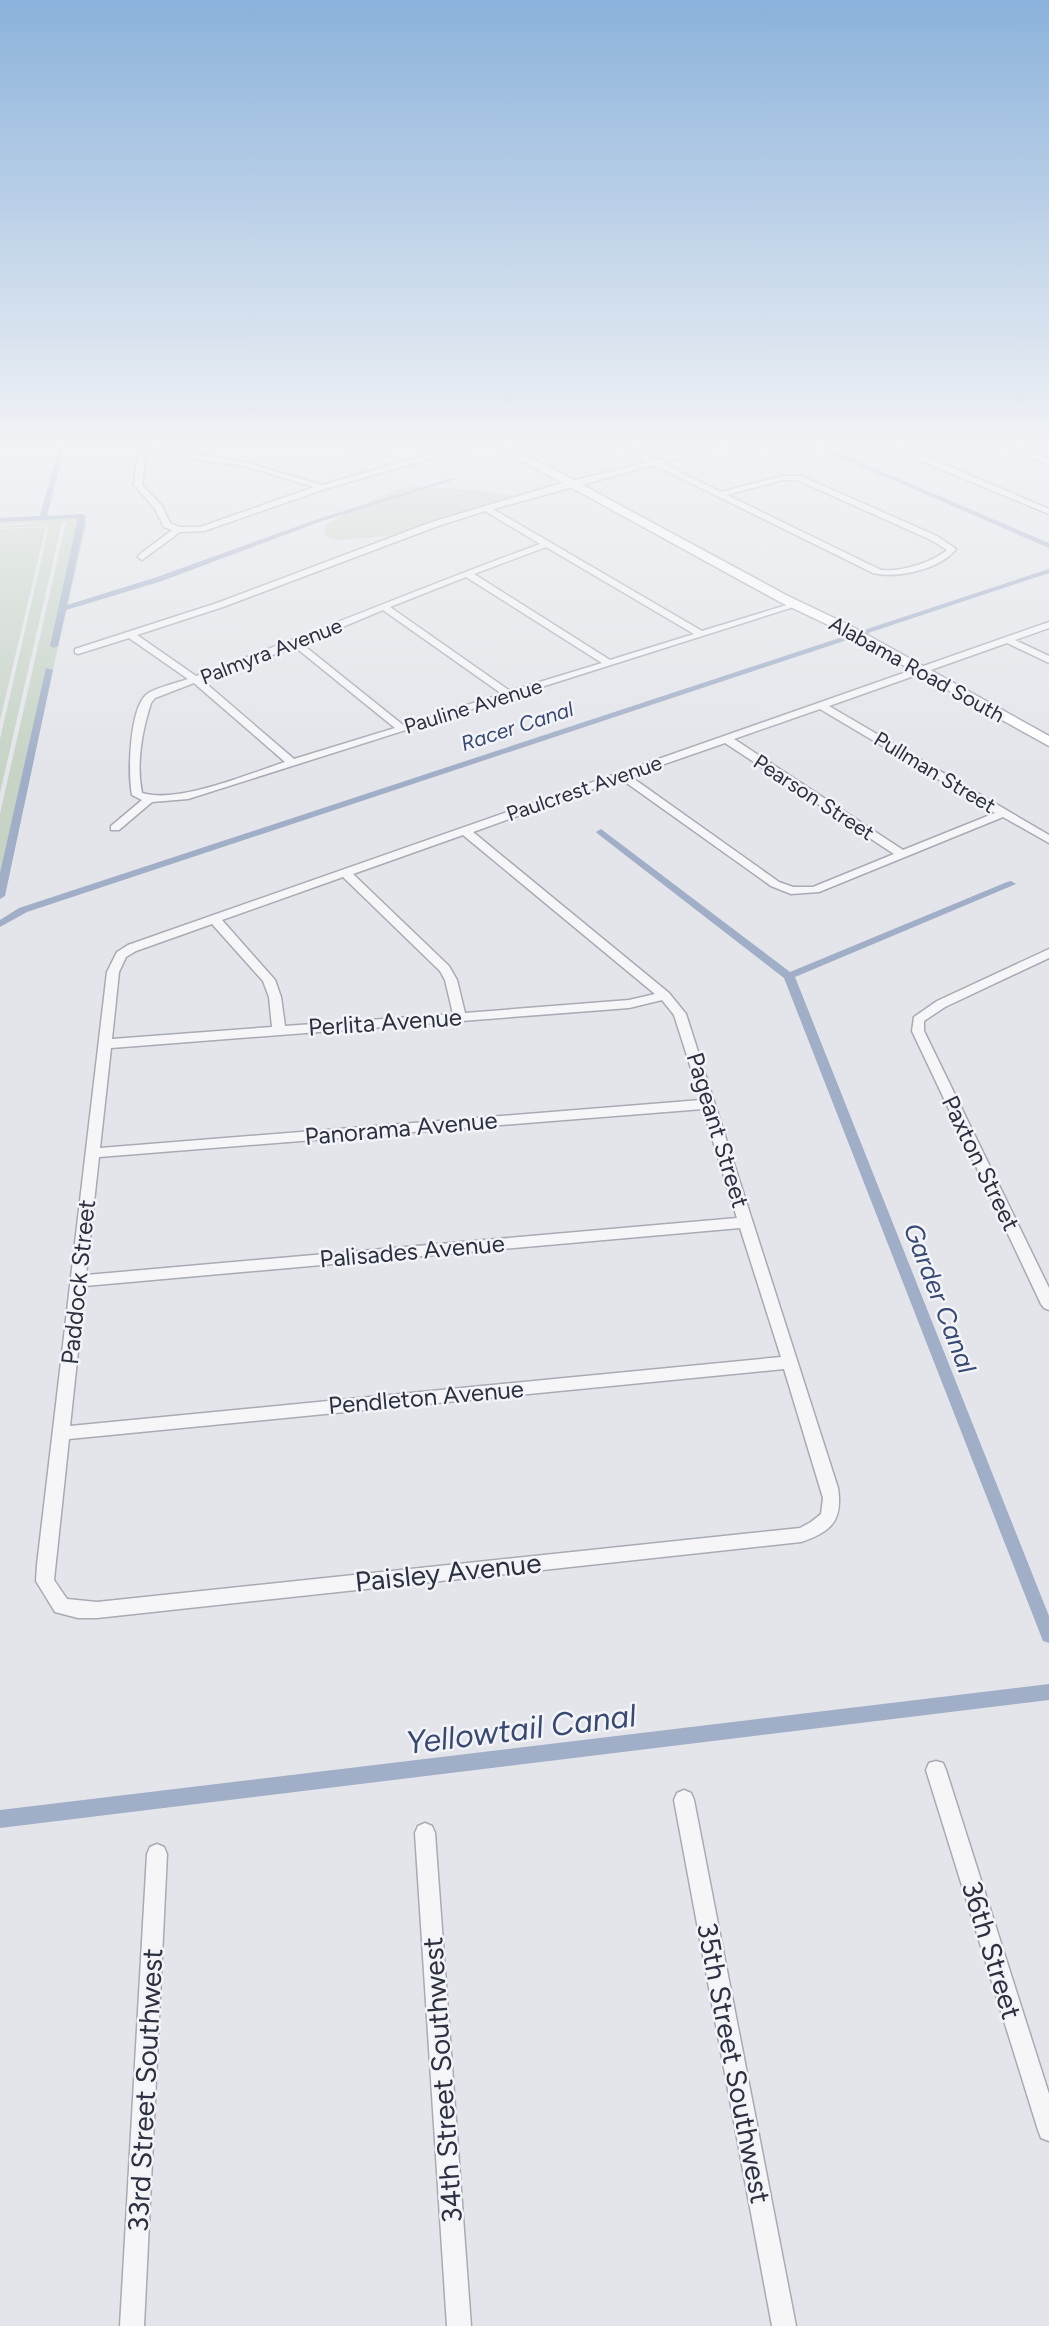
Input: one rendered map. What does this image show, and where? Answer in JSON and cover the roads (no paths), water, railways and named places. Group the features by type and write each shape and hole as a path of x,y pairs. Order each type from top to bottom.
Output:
{"street":[{"path":"142,557 151,551"},
{"path":"78,651 220,605 362,551"},
{"name":"Palmyra Avenue","path":"149,799 137,795 135,776 143,708 151,696 296,643 466,573 529,551"},
{"path":"558,551 700,634"},
{"name":"Alabama Road South","path":"697,551 849,630 1049,743"},
{"path":"832,551 863,566 886,573 898,572 945,556 951,551"},
{"path":"466,573 608,663"},
{"name":"Pauline Avenue","path":"149,799 184,797 796,604"},
{"path":"384,607 509,695"},
{"name":"Paulcrest Avenue","path":"121,955 214,919 1049,625"},
{"path":"131,635 196,680 292,763"},
{"path":"1008,640 1049,660"},
{"path":"296,643 401,728"},
{"name":"Pullman Street","path":"820,705 1049,840"},
{"name":"Pearson Street","path":"726,739 902,854"},
{"path":"623,776 775,884 791,891 815,890 1004,813"},
{"path":"115,828 149,799"},
{"name":"Pageant Street","path":"465,831 665,996 680,1014 831,1488 833,1504 830,1517"},
{"path":"345,873 445,970 451,980 460,1017"},
{"path":"214,919 269,979 275,997 279,1031"},
{"name":"Paxton Street","path":"1049,953 941,1004 918,1020 918,1031 1049,1304"},
{"name":"Paddock Street","path":"61,1606 45,1581 113,972 121,955"},
{"name":"Perlita Avenue","path":"105,1044 629,1004 665,996"},
{"name":"Panorama Avenue","path":"92,1153 710,1104"},
{"name":"Palisades Avenue","path":"78,1281 747,1222"},
{"name":"Pendleton Avenue","path":"61,1433 791,1362"},
{"name":"Paisley Avenue","path":"61,1606 97,1610 801,1535 819,1528 830,1517"},
{"name":"36th Street","path":"936,1770 1049,2130"},
{"name":"35th Street Southwest","path":"684,1800 784,2326"},
{"name":"34th Street Southwest","path":"425,1833 459,2326"},
{"name":"33rd Street Southwest","path":"132,2326 157,1854"}],"waterway":[{"path":"54,646 75,551"},
{"path":"62,609 160,579 239,551"},
{"name":"Racer Canal","path":"0,924 23,910 1049,571"},
{"path":"0,896 49,670"},
{"name":"Garder Canal","path":"601,832 789,976"},
{"name":"Garder Canal","path":"789,976 1011,884"},
{"name":"Garder Canal","path":"789,976 1049,1636"},
{"name":"Yellowtail Canal","path":"0,1819 1049,1692"}]}
